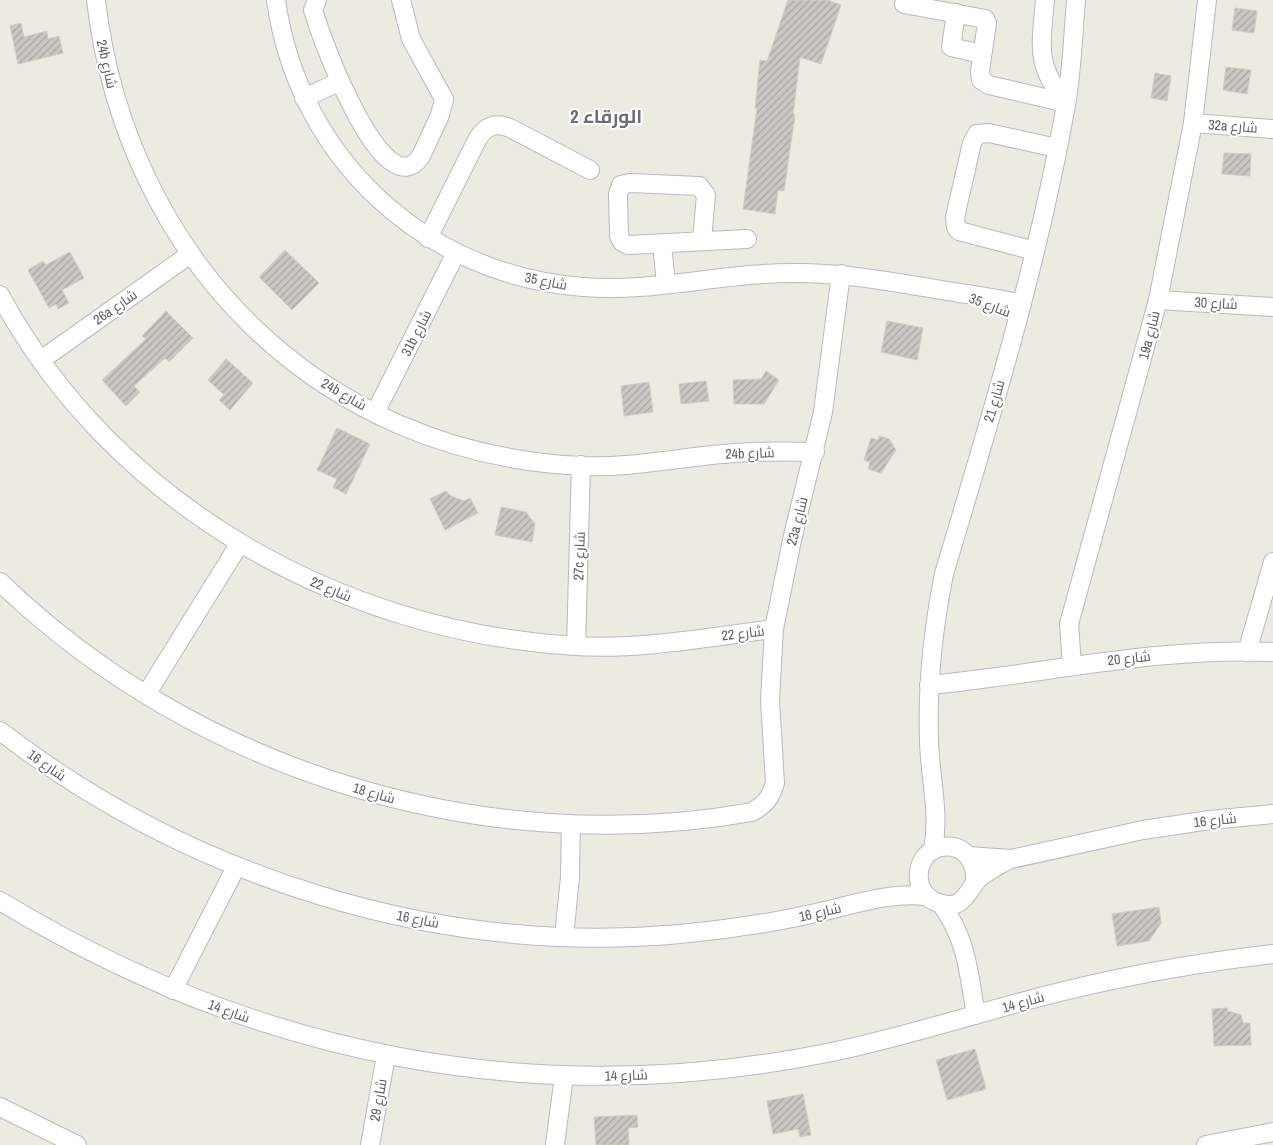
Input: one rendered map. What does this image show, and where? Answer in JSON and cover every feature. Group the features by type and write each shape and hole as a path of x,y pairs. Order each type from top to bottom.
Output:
{"street":[{"name":"24b شارع","path":"96,0 109,78 123,125 141,170 159,205 189,255 226,299 288,358 330,387 418,434 471,450 526,460 581,466 641,464 758,451 815,452"},
{"name":"شارع 35","path":"276,0 285,47 306,103 345,164 370,192 397,216 428,238 456,253 497,270 539,281 592,288 626,288 768,273 841,274 962,294 1020,309"},
{"path":"316,0 313,10 314,16 340,86 369,134 391,162 399,167 408,167 416,162 440,115 444,99 441,91 417,55 406,23 401,0"},
{"path":"1045,0 1041,51 1043,64 1047,76 1066,103"},
{"name":"شارع 21","path":"933,850 937,802 929,743 929,679 937,610 944,574 1035,252 1066,103 1076,0"},
{"name":"19a شارع","path":"1072,665 1069,624 1158,300 1194,123 1207,0"},
{"path":"904,4 986,20 979,76 984,84 1066,103"},
{"path":"956,13 951,47 982,54"},
{"path":"306,103 340,86"},
{"name":"32a شارع","path":"1194,123 1273,129"},
{"path":"428,238 477,140 482,131 490,126 500,124 510,128 590,170"},
{"path":"1035,252 959,231 954,222 972,144 977,134 989,133 1057,148"},
{"path":"702,241 706,195 699,186 630,183 621,185 618,194 618,230 622,242 628,246 747,239"},
{"path":"666,244 671,283"},
{"name":"31b شارع","path":"375,412 456,253"},
{"name":"26a شارع","path":"41,360 189,255"},
{"name":"23a شارع","path":"775,770 770,700 774,629 792,540 815,452 830,372 841,274"},
{"name":"شارع 22","path":"0,295 41,360 84,414 131,462 183,506 240,543 283,568 329,590 385,610 475,634 525,642 576,646 635,645 774,629"},
{"name":"شارع 30","path":"1158,300 1273,307"},
{"name":"27c شارع","path":"576,646 581,466"},
{"path":"147,693 240,543"},
{"path":"1247,652 1273,562"},
{"name":"شارع 18","path":"0,582 58,633 198,725 252,751 318,776 387,797 457,813 533,822 570,824 653,822 752,812 764,805 772,795 775,783 775,770"},
{"name":"شارع 20","path":"929,679 987,677 1160,655 1273,652"},
{"name":"شارع 16","path":"0,731 74,784 174,839 231,865 318,895 401,916 515,935 570,937 677,935 728,930 778,921 877,898 902,895 934,900"},
{"name":"شارع 21","path":"937,802 962,852"},
{"name":"شارع 16","path":"962,852 1010,859 1143,830 1210,820 1273,814"},
{"path":"570,824 570,937"},
{"path":"962,938 974,864 962,852 940,848 933,850 924,858 919,870 921,888 934,900 962,938 980,1014"},
{"name":"شارع 16","path":"970,890 1010,859"},
{"path":"178,992 197,942 231,865"},
{"name":"شارع 16","path":"877,898 899,886 919,870"},
{"path":"934,900 950,905 970,890"},
{"name":"شارع 14","path":"0,901 80,947 178,992 246,1017 316,1039 386,1055 475,1070 564,1076 670,1074 774,1062 878,1042 1114,979 1167,968 1273,954"},
{"name":"شارع 29","path":"370,1145 386,1055"},
{"path":"555,1145 564,1076"},
{"path":"0,1107 77,1145"},
{"path":"1206,1145 1273,1132"}],"building":[{"path":"788,0 827,0 841,5 821,64 800,57 793,114 795,115 784,191 778,190 775,214 743,209 757,108 755,108 760,60 767,61"},
{"path":"1235,8 1257,11 1254,33 1232,30"},
{"path":"21,23 24,37 47,31 48,39 59,36 63,53 18,64 10,26"},
{"path":"1226,67 1251,70 1247,94 1223,90"},
{"path":"1155,73 1171,76 1167,101 1151,98"},
{"path":"1224,153 1251,154 1250,176 1222,174"},
{"path":"285,250 319,283 292,310 259,277"},
{"path":"70,252 84,278 62,290 69,303 58,309 56,304 49,308 28,270 43,261 46,265"},
{"path":"166,311 193,338 169,362 165,358 134,386 140,392 126,406 102,380 146,339 142,336"},
{"path":"887,321 923,328 917,360 881,352"},
{"path":"226,359 253,383 230,410 219,400 224,395 208,380"},
{"path":"766,371 779,380 764,404 734,404 733,380 761,379"},
{"path":"706,381 709,401 681,404 679,384"},
{"path":"649,382 653,412 624,416 621,386"},
{"path":"337,428 370,444 346,494 333,487 337,479 317,470"},
{"path":"879,436 889,439 896,450 881,473 868,469 870,462 864,460 871,438 878,440"},
{"path":"446,491 451,496 464,501 470,498 478,513 445,530 430,499"},
{"path":"501,507 526,512 535,524 532,542 495,535"},
{"path":"1159,907 1161,923 1149,941 1117,946 1112,914"},
{"path":"1227,1008 1228,1011 1241,1015 1243,1023 1250,1023 1251,1045 1214,1046 1212,1009"},
{"path":"975,1049 986,1089 947,1100 936,1060"},
{"path":"803,1094 811,1135 800,1137 798,1129 773,1134 767,1101"},
{"path":"637,1115 638,1127 628,1128 629,1145 596,1145 594,1117"}],"district":[{"name":"الورقاء 2","path":"606,116"}]}
